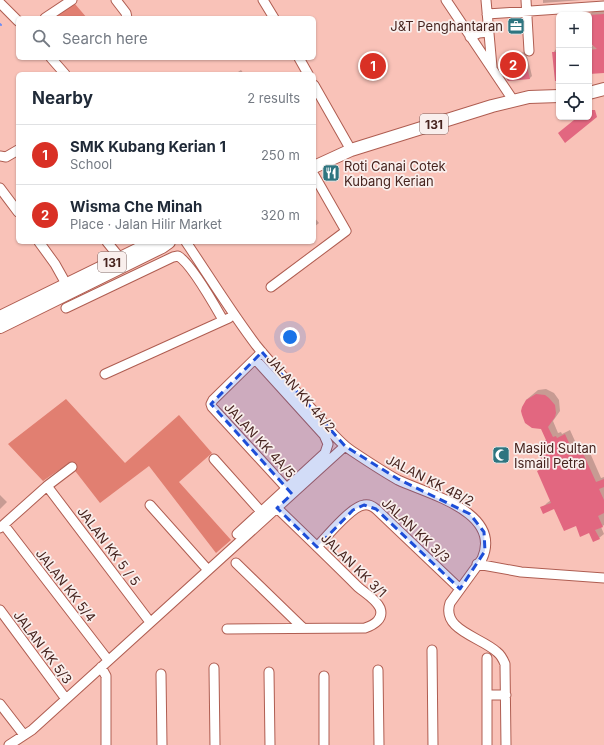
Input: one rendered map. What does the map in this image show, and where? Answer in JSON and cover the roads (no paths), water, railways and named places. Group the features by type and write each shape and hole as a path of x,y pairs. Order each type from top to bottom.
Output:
{"main road":[{"path":"592,93 604,91"},
{"name":"131","path":"316,166 351,150 492,106 513,100 556,96"},
{"name":"131","path":"0,327 120,258 149,244"},
{"name":"131","path":"0,317 71,287 94,281 166,244"}],"street":[{"path":"48,16 72,0"},
{"path":"116,0 126,16"},
{"path":"263,0 273,16"},
{"path":"446,0 513,100"},
{"path":"486,0 492,69"},
{"path":"526,0 529,51"},
{"path":"0,3 16,19"},
{"path":"488,14 604,6"},
{"path":"470,37 479,33 489,32"},
{"path":"53,60 63,72"},
{"path":"300,60 307,72"},
{"path":"316,89 351,150"},
{"path":"0,156 6,157 16,151"},
{"path":"271,287 346,231 316,178"},
{"path":"0,188 16,209"},
{"path":"40,244 71,287"},
{"path":"46,244 60,262 71,287"},
{"path":"109,244 120,258"},
{"name":"JALAN KK 4B/2","path":"187,244 262,352 343,444 398,479 460,508 470,514 479,523 484,532 486,542 485,551 450,603 448,617 458,628 493,648 502,658 506,670 506,745"},
{"path":"66,308 178,256 183,260 205,290 223,320"},
{"path":"94,281 100,292"},
{"path":"104,374 235,315"},
{"name":"JALAN KK 4A/5","path":"262,352 213,400 211,406 289,491"},
{"name":"JALAN KK 4A/2","path":"237,534 263,515 289,491 325,453 328,444 324,435 255,359"},
{"path":"328,444 343,444"},
{"path":"9,745 24,735 66,699 208,570 263,515 277,508 289,491 343,444"},
{"path":"214,459 263,515"},
{"path":"2,526 47,486 72,467"},
{"name":"JALAN KK 5 / 5","path":"47,486 150,622"},
{"path":"150,505 208,570"},
{"name":"JALAN KK 3/3","path":"317,547 353,510 364,505 370,505 460,589"},
{"name":"JALAN KK 3/1","path":"227,629 366,628 376,623 381,613 376,603 277,508"},
{"name":"JALAN KK 5/4","path":"2,526 108,660"},
{"path":"236,563 303,628"},
{"path":"477,564 521,572 604,578"},
{"name":"JALAN KK 5/3","path":"0,610 66,699"},
{"path":"432,650 433,745"},
{"path":"487,658 488,745"},
{"path":"101,667 106,676 106,745"},
{"path":"214,668 215,745"},
{"path":"378,670 379,745"},
{"path":"269,672 270,745"},
{"path":"161,674 162,745"},
{"path":"324,676 324,745"},
{"path":"487,695 506,695"},
{"path":"0,704 24,735"}],"place":[{"name":"J&T Penghantaran","path":"516,26"},
{"name":"Wisma Che Minah","path":"513,65"},
{"name":"SMK Kubang Kerian 1","path":"373,66"},
{"name":"Roti Canai Cotek Kubang Kerian","path":"331,173"},
{"name":"Masjid Sultan Ismail Petra","path":"501,455"}]}
